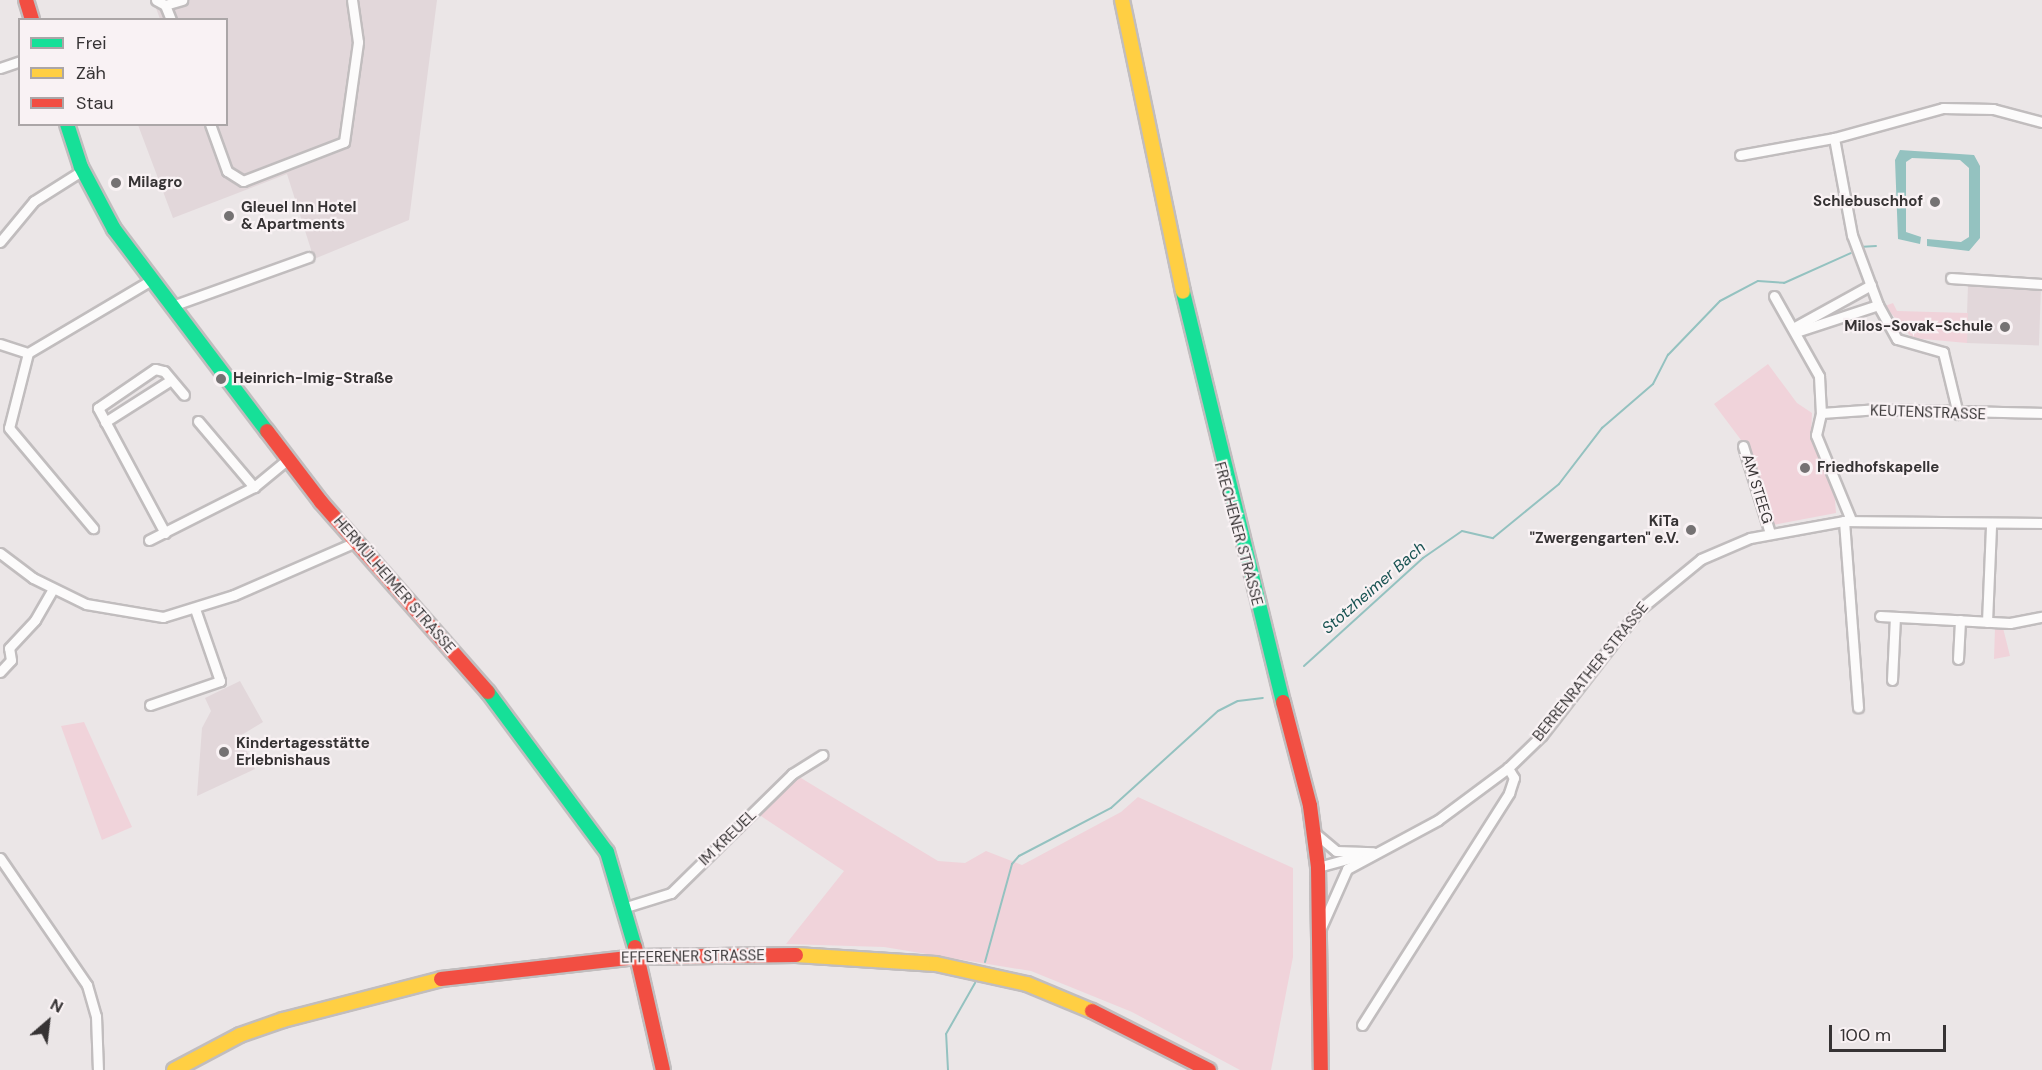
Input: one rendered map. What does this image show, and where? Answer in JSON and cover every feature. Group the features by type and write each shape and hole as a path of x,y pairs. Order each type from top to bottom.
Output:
{"street":[{"path":"26,0 31,18"},
{"path":"156,0 165,5 170,18"},
{"path":"165,5 182,0"},
{"path":"211,126 227,171 243,181 344,142 358,42 352,0"},
{"name":"FRECHENER STRASSE","path":"1122,0 1206,405 1299,751 1314,831 1318,867 1319,933 1316,1012 1322,1070"},
{"path":"0,68 18,62"},
{"path":"1740,155 1834,138 1943,108 1993,109 2042,122"},
{"name":"HERMÜLHEIMER STRASSE","path":"68,126 83,170 114,229 288,459 356,542 490,694 591,825 607,852 626,907 663,1070"},
{"path":"1834,138 1852,235 1878,305 1903,343 1942,352 1958,414"},
{"path":"0,242 34,201 83,170"},
{"path":"172,306 309,256"},
{"path":"1951,278 2042,284"},
{"path":"93,528 9,428 28,353 153,279"},
{"path":"1794,330 1871,285"},
{"path":"1774,296 1819,376 1821,413 1816,435 1848,521 1858,707"},
{"path":"1794,330 1878,305"},
{"path":"0,344 28,353"},
{"path":"165,533 105,422 99,405 155,369 171,380 184,395"},
{"path":"105,422 171,380"},
{"name":"KEUTENSTRASSE","path":"1821,413 1879,409 1958,414 2042,413"},
{"path":"198,421 254,487"},
{"name":"AM STEEG","path":"1743,446 1770,533"},
{"path":"149,540 254,487 288,459"},
{"name":"BERRENRATHER STRASSE","path":"1319,933 1341,876 1375,852 1438,820 1508,768 1542,735 1654,596 1701,559 1770,533 1848,521 1991,525 2042,523"},
{"path":"1987,622 1991,525"},
{"path":"0,553 53,589 110,612 142,617 195,609 356,542"},
{"path":"0,672 11,660 5,646 35,620 53,589"},
{"path":"150,705 220,681 195,609"},
{"path":"1880,616 1987,622 2042,616"},
{"path":"1892,680 1895,617"},
{"path":"1958,659 1960,620"},
{"name":"IM KREUEL","path":"626,907 671,892 792,774 823,755"},
{"path":"1362,1025 1509,793 1514,778 1508,768"},
{"name":"BERRENRATHER STRASSE","path":"1314,831 1336,851 1375,852"},
{"name":"BERRENRATHER STRASSE","path":"1318,867 1375,852"},
{"path":"0,858 87,985 96,1016 98,1070"},
{"name":"EFFERENER STRASSE","path":"174,1070 273,1023 441,978 528,964 637,957 819,955 971,970 1088,1008 1209,1070"}],"shaded area":[{"path":"153,0 437,0 409,220 314,259 287,174 173,218 138,126 228,126 228,18 160,18"},
{"name":"Milos-Sovak-Schule","path":"1968,285 2041,288 2039,346 1966,343"},
{"path":"1893,303 1897,311 1968,313 1967,343 1912,338 1885,306"},
{"path":"1768,364 1797,403 1812,413 1811,437 1834,487 1836,513 1773,525 1747,448 1714,404"},
{"path":"1995,628 2003,628 2010,656 1994,659"},
{"name":"Kindertagesstätte Erlebnishaus","path":"240,681 263,722 240,736 255,769 197,796 202,728 211,711 205,698"},
{"path":"84,722 132,827 102,840 61,726"},
{"path":"796,775 938,861 965,863 986,851 1022,865 1121,812 1138,797 1293,868 1293,957 1271,1070 1240,1070 1132,1012 1031,971 884,947 786,944 844,871 758,814"}],"water":[{"path":"1900,150 1974,155 1980,166 1980,238 1969,251 1927,246 1927,239 1961,242 1969,237 1969,168 1960,160 1912,158 1906,162 1906,232 1921,237 1920,244 1898,239 1895,160"}],"waterway":[{"name":"Stotzheimer Bach","path":"1859,247 1876,246"},
{"name":"Stotzheimer Bach","path":"1304,666 1423,558 1462,531 1493,538 1559,484 1602,428 1653,384 1668,355 1720,301 1758,281 1784,283 1851,253"},
{"name":"Stotzheimer Bach","path":"985,962 1012,864 1019,856 1111,808 1218,711 1238,701 1263,698"},
{"name":"Stotzheimer Bach","path":"948,1070 946,1034 975,983"}],"traffic: fast":[{"path":"68,126 81,167 114,229 267,431"},
{"path":"1183,292 1283,702"},
{"path":"488,692 607,852 635,947"}],"traffic: slow":[{"path":"1122,0 1183,292"},
{"path":"796,955 936,964 1027,984 1092,1011"},
{"path":"174,1070 240,1035 283,1020 441,979"}],"traffic: jam":[{"path":"26,0 31,18"},
{"path":"267,431 321,502 488,692"},
{"path":"1283,702 1310,806 1318,867 1321,1070"},
{"path":"635,947 663,1070"},
{"path":"441,979 637,957 796,955"},
{"path":"1092,1011 1209,1070"}],"place":[{"name":"Milagro","path":"116,183"},
{"name":"Schlebuschhof","path":"1935,202"},
{"name":"Gleuel Inn Hotel & Apartments","path":"229,216"},
{"name":"Milos-Sovak-Schule","path":"2005,327"},
{"name":"Heinrich-Imig-Straße","path":"221,379"},
{"name":"Friedhofskapelle","path":"1805,468"},
{"name":"KiTa \"Zwergengarten\" e.V.","path":"1691,530"},
{"name":"Kindertagesstätte Erlebnishaus","path":"224,752"}]}
